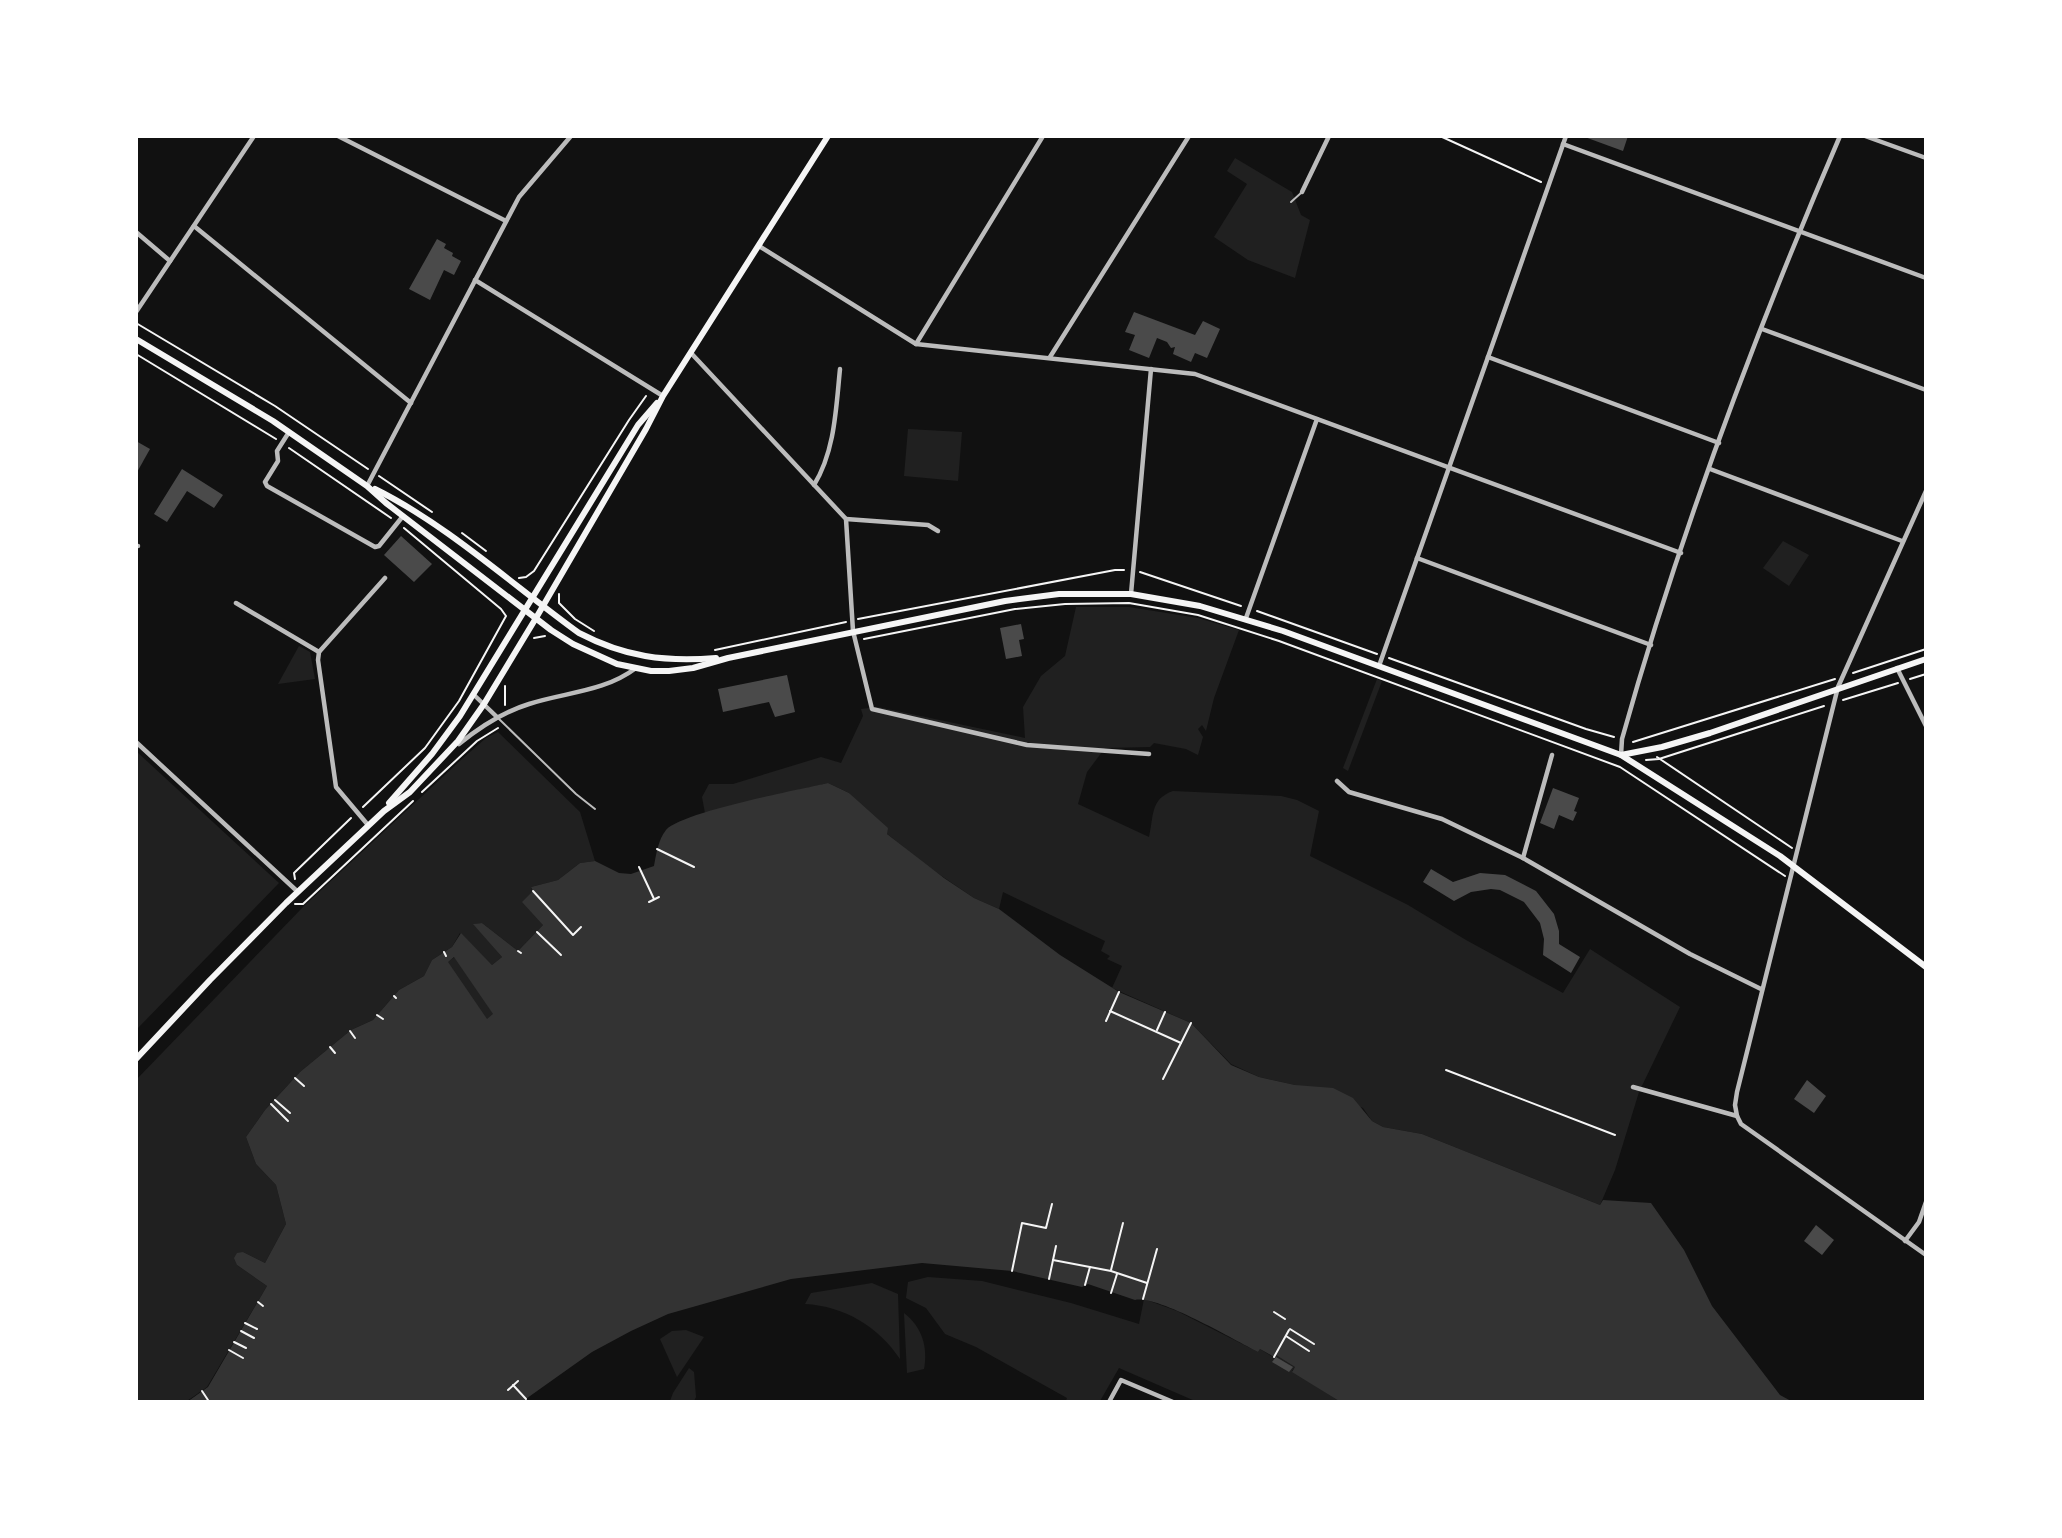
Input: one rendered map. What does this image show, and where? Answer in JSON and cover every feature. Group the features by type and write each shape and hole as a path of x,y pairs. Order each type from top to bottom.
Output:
{"main road":[{"path":"136,1059 210,980 299,892 384,810 410,792 453,749 484,704 536,618 663,396 828,136"},
{"path":"136,339 289,432 368,486 536,618 573,644 599,657 636,668 668,671 693,668 728,657 853,631 1005,601 1059,594 1131,594 1200,606 1246,618 1621,755 1792,865 1926,967"},
{"path":"384,810 432,754 474,694 638,425 663,396"},
{"path":"368,486 390,497 443,532 579,633 603,645 639,656 669,660 728,657"},
{"path":"1621,755 1710,733 1926,659"}],"street":[{"path":"136,312 254,136"},
{"path":"338,136 506,221"},
{"path":"368,486 519,197 571,136"},
{"path":"916,344 1043,136"},
{"path":"1049,357 1189,136"},
{"path":"1302,192 1329,136"},
{"path":"1379,666 1566,136"},
{"path":"1621,755 1625,729 1651,645 1719,443 1798,232 1839,136"},
{"path":"1865,136 1926,158"},
{"path":"1563,144 1926,278"},
{"path":"194,226 411,403"},
{"path":"136,232 170,261"},
{"path":"759,246 916,344 1195,374 1681,553"},
{"path":"475,280 663,396"},
{"path":"1762,329 1926,390"},
{"path":"691,353 846,519 853,631 872,709 1027,745 1149,754"},
{"path":"1488,357 1719,443"},
{"path":"814,485 826,465 840,369"},
{"path":"1131,594 1151,369"},
{"path":"1246,618 1317,419"},
{"path":"289,432 277,450 278,461 265,484 375,547 379,546 403,516"},
{"path":"1710,469 1902,541"},
{"path":"1926,491 1838,687 1737,1092 1737,1116 1741,1124 1926,1255"},
{"path":"846,519 928,525 939,531"},
{"path":"1417,558 1651,645"},
{"path":"368,825 336,787 318,660 319,652 384,578"},
{"path":"236,603 319,652"},
{"path":"453,749 505,713 537,701 611,684 636,668"},
{"path":"1898,668 1926,726"},
{"path":"474,694 497,717"},
{"path":"136,741 299,892"},
{"path":"1523,858 1552,755"},
{"path":"1337,780 1349,792 1442,819 1523,858 1690,954 1761,989"},
{"path":"1633,1087 1737,1116"},
{"path":"1905,1241 1919,1222 1926,1202"},
{"path":"1109,1402 1121,1380 1173,1402"}],"lane":[{"path":"1292,202 1302,192"},
{"path":"497,717 595,809"}],"path":[{"path":"1440,136 1549,185"},
{"path":"136,323 275,406 436,515"},
{"path":"136,354 282,443 398,523 506,616 459,701 425,748 294,873"},
{"path":"520,577 526,577 534,571 629,420 653,390"},
{"path":"455,528 490,555"},
{"path":"712,650 1115,570 1133,571 1607,735"},
{"path":"559,593 559,603 575,619 598,634"},
{"path":"855,641 1015,609 1065,604 1129,603 1198,615 1279,641 1620,767 1789,879"},
{"path":"528,642 537,635 548,636"},
{"path":"1633,742 1926,649"},
{"path":"1796,851 1659,759 1926,674"},
{"path":"303,904 477,741 505,724"},
{"path":"657,849 694,867"},
{"path":"639,867 654,899"},
{"path":"533,891 573,935 581,927"},
{"path":"649,902 659,897"},
{"path":"537,932 561,955"},
{"path":"1106,1021 1119,992"},
{"path":"1110,1011 1181,1043"},
{"path":"1156,1031 1165,1012"},
{"path":"377,1015 383,1019"},
{"path":"1163,1079 1191,1023"},
{"path":"350,1031 355,1038"},
{"path":"330,1047 335,1053"},
{"path":"1446,1070 1615,1135"},
{"path":"295,1078 304,1086"},
{"path":"275,1100 290,1113"},
{"path":"271,1104 288,1121"},
{"path":"1012,1271 1022,1223 1046,1228 1052,1203"},
{"path":"1111,1271 1123,1223"},
{"path":"1049,1279 1056,1246"},
{"path":"1143,1298 1157,1249"},
{"path":"1053,1260 1111,1271 1147,1283"},
{"path":"1085,1285 1090,1267"},
{"path":"1111,1293 1117,1273"},
{"path":"258,1302 263,1306"},
{"path":"1274,1312 1285,1319"},
{"path":"245,1323 257,1329"},
{"path":"1274,1357 1289,1329 1314,1344"},
{"path":"241,1331 254,1338"},
{"path":"1286,1336 1309,1351"},
{"path":"234,1342 246,1349"},
{"path":"229,1350 243,1358"},
{"path":"508,1390 519,1381"},
{"path":"513,1385 526,1399"},
{"path":"202,1391 208,1400"}],"shaded area":[{"path":"1235,158 1292,192 1301,215 1310,220 1295,278 1248,260 1214,237 1247,184 1227,171"},
{"path":"908,429 962,432 958,481 904,476"},
{"path":"1783,541 1809,555 1789,586 1763,568"},
{"path":"1076,607 1129,607 1198,618 1239,630 1214,698 1206,731 1202,725 1198,729 1203,737 1198,755 1186,749 1154,743 1150,747 1105,748 1087,772 1078,804 1149,837 1157,804 1173,791 1281,796 1297,800 1319,811 1310,856 1408,905 1563,993 1590,949 1680,1007 1639,1092 1615,1170 1600,1205 1422,1134 1383,1127 1372,1121 1363,1108 1295,1085 1259,1077 1231,1064 1191,1023 1112,988 1122,966 1107,959 1110,956 1101,951 1105,941 1003,892 999,909 974,898 927,866 886,833 849,793 828,783 705,813 702,797 709,784 733,784 821,757 841,763 863,716 861,709 878,707 1025,738 1023,707 1041,676 1065,656"},
{"path":"299,646 310,652 315,679 278,684"},
{"path":"1377,679 1382,681 1348,771 1343,768"},
{"path":"498,732 580,812 595,861 580,863 558,880 531,887 543,925 518,951 482,923 474,924 502,957 492,965 460,933 452,947 432,960 424,976 399,990 373,1020 351,1030 300,1072 265,1110 246,1137 256,1164 276,1185 286,1224 265,1263 243,1252 237,1265 267,1286 207,1387 187,1401 137,1401 136,1080 304,906 462,759 486,738"},
{"path":"136,751 279,883 137,1029 136,1029"},
{"path":"828,783 849,793 888,828 887,834 944,878 974,898 999,909 1060,955 1119,992 1191,1023 1231,1065 1259,1077 1295,1085 1333,1088 1353,1098 1372,1121 1383,1127 1422,1134 1600,1205 1603,1200 1651,1203 1684,1250 1712,1306 1780,1395 1791,1401 1339,1401 1292,1372 1295,1367 1276,1355 1274,1357 1260,1349 1258,1352 1161,1304 1135,1300 1088,1284 1082,1287 1012,1271 922,1263 791,1279 668,1314 592,1352 523,1401 187,1402 208,1387 267,1286 237,1265 234,1258 237,1253 243,1252 265,1263 286,1224 276,1185 256,1164 246,1137 265,1110 300,1072 351,1030 373,1020 399,990 424,976 432,960 452,947 461,933 492,965 502,957 473,924 482,923 518,951 543,925 522,902 533,891 531,887 558,880 580,863 595,861 619,873 631,874 654,866 663,834 676,823 716,809","holes":["454,957 493,1014 487,1019 448,962"]},
{"path":"455,957 494,1015 486,1020 447,962"},
{"path":"928,1277 982,1281 1071,1303 1139,1324 1144,1299 1177,1311 1258,1352 1260,1349 1273,1357 1276,1355 1295,1367 1292,1371 1339,1401 1195,1401 1119,1368 1100,1401 1066,1401 1067,1398 976,1347 945,1334 926,1308 906,1298 908,1282"},
{"path":"872,1283 898,1294 900,1359 882,1337 859,1320 833,1309 805,1304 811,1293"},
{"path":"904,1313 919,1331 925,1353 924,1369 907,1373"},
{"path":"686,1330 704,1337 677,1377 660,1339 672,1331"},
{"path":"689,1368 694,1372 694,1401 670,1401 673,1393"}],"building":[{"path":"1582,136 1628,136 1623,151"},
{"path":"437,239 446,244 444,248 453,253 452,256 461,261 454,275 444,270 430,300 409,289"},
{"path":"1134,312 1195,335 1203,321 1220,329 1207,358 1195,353 1191,362 1173,354 1175,347 1171,348 1167,342 1157,338 1149,358 1129,350 1135,335 1125,332"},
{"path":"136,441 150,449 136,474"},
{"path":"182,469 223,495 214,508 187,491 167,522 154,514"},
{"path":"401,536 432,564 414,582 384,555"},
{"path":"1021,624 1024,639 1019,640 1022,656 1006,659 1000,628"},
{"path":"787,675 795,712 775,717 769,702 723,712 718,689"},
{"path":"1553,788 1579,798 1573,821 1559,815 1554,829 1540,823"},
{"path":"1431,869 1453,882 1480,873 1505,875 1536,891 1554,914 1559,931 1559,944 1580,957 1571,973 1543,955 1544,939 1540,923 1524,902 1500,890 1491,889 1471,892 1454,901 1423,882"},
{"path":"1807,1080 1826,1096 1814,1113 1794,1099"},
{"path":"1816,1225 1834,1240 1822,1255 1804,1241"},
{"path":"1276,1357 1293,1367 1289,1372 1272,1362"}]}
